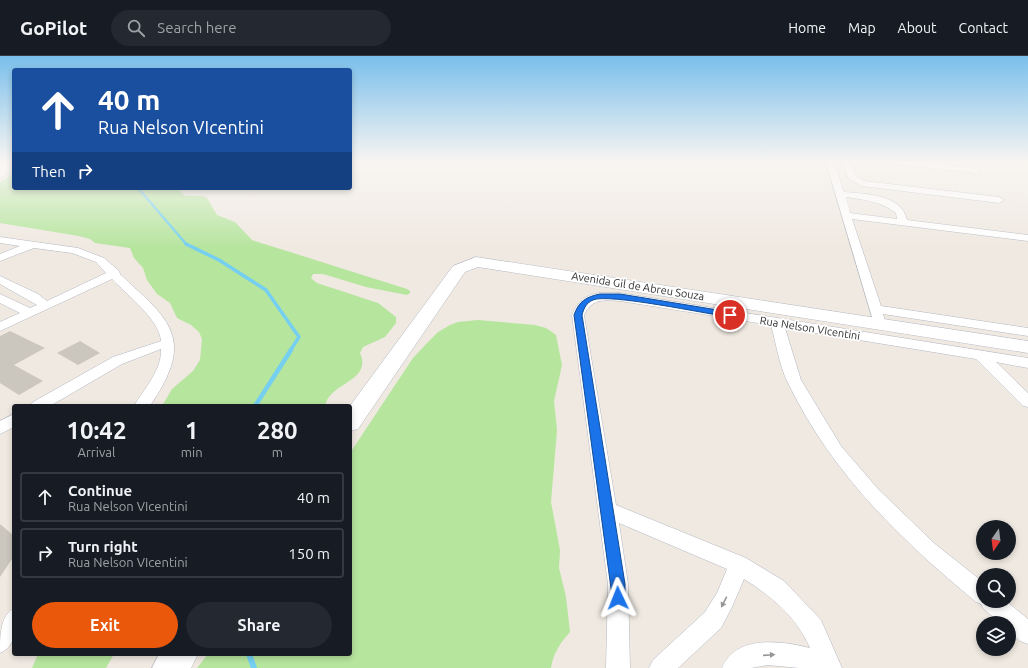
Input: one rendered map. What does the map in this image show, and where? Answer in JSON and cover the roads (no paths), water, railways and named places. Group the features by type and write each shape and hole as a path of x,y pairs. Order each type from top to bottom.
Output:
{"street":[{"path":"838,191 878,316 1028,332"},
{"path":"865,191 868,198"},
{"path":"878,191 881,200"},
{"path":"917,191 999,200"},
{"path":"839,194 881,200 894,205 901,212 903,222"},
{"path":"846,215 1028,238"},
{"path":"0,240 86,253 100,260 115,273 160,321 169,343 168,355 165,365 143,404"},
{"path":"0,258 34,244"},
{"name":"Avenida Gil de Abreu Souza","path":"352,420 459,269 476,262 878,316 1028,347"},
{"path":"0,327 115,273"},
{"path":"0,279 34,297 46,306"},
{"name":"Rua Nelson VIcentini","path":"618,668 618,584 578,315 581,305 590,299 600,296 620,297 1028,363"},
{"path":"0,298 31,313"},
{"path":"777,323 794,380 835,450 872,494 922,544 976,589"},
{"path":"41,404 125,356 143,349 169,343"},
{"path":"981,356 1028,402"},
{"path":"0,428 12,421"},
{"path":"608,510 739,565 777,588 795,606 813,628 829,666"},
{"path":"661,668 713,620 725,600 739,565"},
{"path":"998,608 1028,633"},
{"path":"0,642 12,622"},
{"path":"734,668 748,657 771,654 795,656 829,666"},
{"path":"168,668 180,656"}],"waterway":[{"path":"140,191 186,244"},
{"path":"186,244 219,260 266,290 299,337 290,351"},
{"path":"256,404 291,350"},
{"path":"250,656 254,668"}]}
